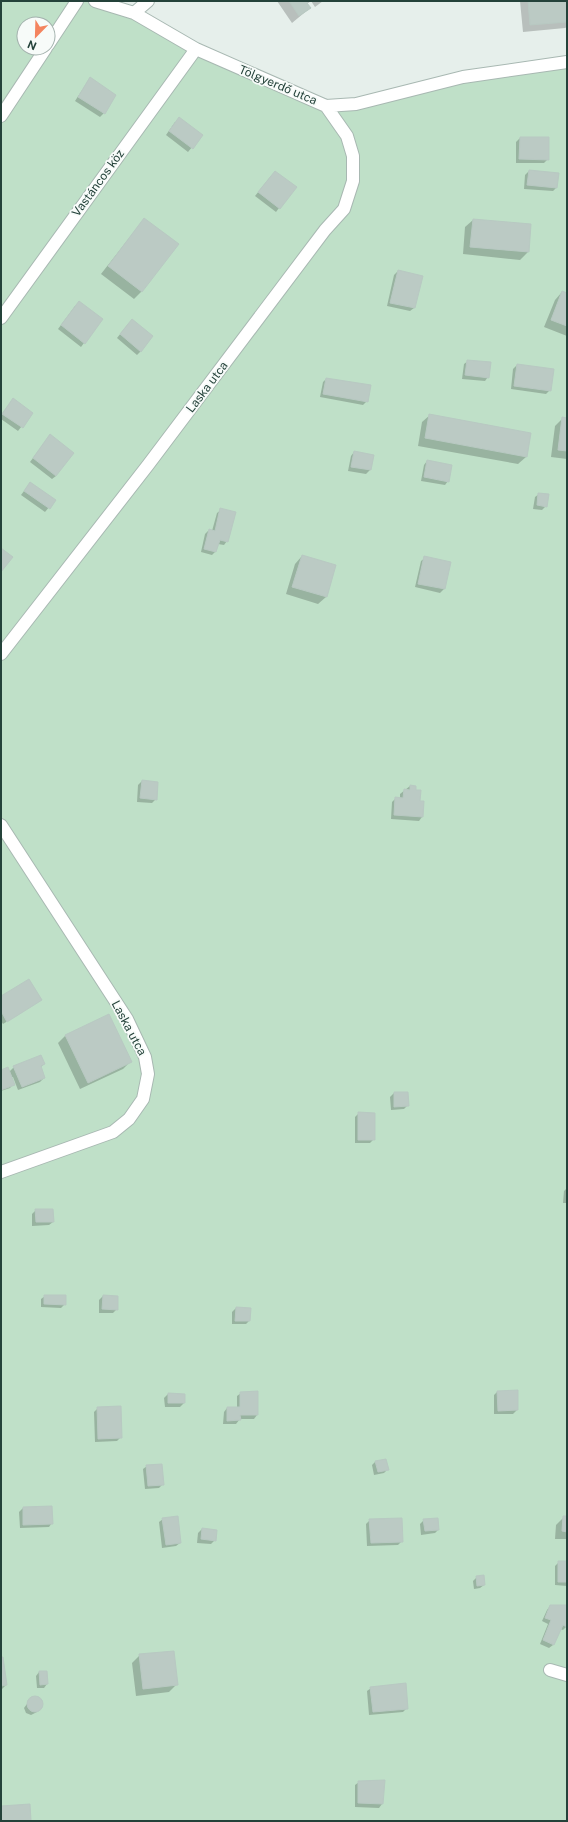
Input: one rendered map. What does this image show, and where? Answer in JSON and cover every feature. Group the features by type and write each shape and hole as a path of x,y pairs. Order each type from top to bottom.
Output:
{"street":[{"path":"56,33 77,1"},
{"name":"Tölgyerdő utca","path":"95,1 134,13 196,49 326,106 356,104 464,77 567,62"},
{"path":"134,1 134,13"},
{"path":"134,13 148,1"},
{"name":"Vastáncos köz","path":"1,318 196,49"},
{"path":"1,116 41,56"},
{"name":"Laska utca","path":"1,654 148,465 326,230 344,209 353,181 353,156 347,136 326,106"},
{"name":"Laska utca","path":"1,825 127,1019 145,1057 148,1074 144,1099 129,1119 113,1132 1,1172"},
{"path":"550,1670 567,1675"}],"green space":[{"path":"1,1 95,1 326,106 567,62 567,1821 1,1821"}],"building":[{"path":"289,1 309,1 307,3 311,8 299,16"},
{"path":"528,1 567,1 567,22 530,25"},
{"path":"90,77 116,95 105,114 78,97"},
{"path":"179,117 203,135 193,149 169,131"},
{"path":"520,137 549,137 549,160 519,159"},
{"path":"529,170 559,173 557,188 527,185"},
{"path":"275,171 297,187 280,209 258,192"},
{"path":"144,218 179,244 142,292 108,266"},
{"path":"473,219 531,224 529,252 470,247"},
{"path":"398,270 423,276 415,308 390,303"},
{"path":"562,291 567,293 567,326 551,320"},
{"path":"79,301 103,319 85,344 61,325"},
{"path":"132,319 153,336 141,352 120,334"},
{"path":"467,360 491,362 489,378 465,375"},
{"path":"517,364 554,369 551,391 514,386"},
{"path":"326,378 371,385 368,402 323,394"},
{"path":"13,398 33,413 23,428 2,414"},
{"path":"429,414 531,433 527,457 425,438"},
{"path":"562,417 567,418 567,451 558,450"},
{"path":"50,434 74,453 56,476 33,458"},
{"path":"354,451 374,455 371,470 351,467"},
{"path":"427,460 452,465 449,482 424,477"},
{"path":"30,482 56,500 50,509 24,491"},
{"path":"538,493 549,494 547,507 537,505"},
{"path":"220,508 236,512 228,542 220,540 216,552 204,549 209,529 215,531"},
{"path":"1,548 13,557 1,572"},
{"path":"302,555 336,565 327,597 292,587"},
{"path":"424,556 451,562 445,589 418,584"},
{"path":"142,780 158,782 157,800 140,798"},
{"path":"410,785 416,786 416,790 421,790 420,801 424,801 423,817 394,815 395,797 403,798 404,789 410,790"},
{"path":"29,979 42,1000 7,1022 1,1011 1,996"},
{"path":"109,1014 132,1062 88,1083 65,1035"},
{"path":"41,1055 45,1064 41,1066 45,1078 22,1087 13,1066"},
{"path":"8,1067 15,1085 1,1090 1,1070"},
{"path":"394,1092 408,1092 409,1106 394,1107"},
{"path":"358,1112 375,1113 375,1140 358,1140"},
{"path":"35,1209 53,1209 54,1222 36,1222"},
{"path":"44,1295 66,1295 66,1305 44,1304"},
{"path":"103,1295 118,1296 118,1310 102,1309"},
{"path":"236,1307 251,1308 250,1321 235,1321"},
{"path":"518,1390 518,1410 498,1411 497,1391"},
{"path":"258,1391 258,1415 240,1415 241,1420 227,1421 227,1407 240,1407 240,1392"},
{"path":"168,1393 185,1394 185,1403 168,1403"},
{"path":"121,1406 122,1438 98,1439 97,1407"},
{"path":"386,1459 389,1470 378,1472 375,1461"},
{"path":"162,1464 164,1485 148,1486 146,1465"},
{"path":"52,1506 53,1524 23,1525 23,1507"},
{"path":"178,1516 181,1543 166,1545 162,1518"},
{"path":"563,1516 567,1516 567,1532 562,1531"},
{"path":"402,1518 403,1542 371,1543 369,1519"},
{"path":"438,1518 439,1530 425,1531 423,1519"},
{"path":"202,1528 217,1530 216,1541 201,1539"},
{"path":"558,1561 567,1561 567,1582 558,1582"},
{"path":"484,1575 485,1585 477,1586 476,1576"},
{"path":"550,1605 567,1605 567,1627 563,1625 554,1645 543,1640 551,1620 545,1618"},
{"path":"174,1651 178,1685 143,1689 139,1654"},
{"path":"1,1657 3,1657 7,1685 1,1686"},
{"path":"39,1671 47,1671 48,1684 40,1685"},
{"path":"406,1683 408,1709 373,1712 370,1687"},
{"path":"35,1696 41,1698 43,1704 41,1710 35,1712 29,1710 27,1704 29,1698"},
{"path":"385,1780 383,1804 358,1803 358,1781"},
{"path":"30,1804 31,1821 1,1821 1,1806"}]}
